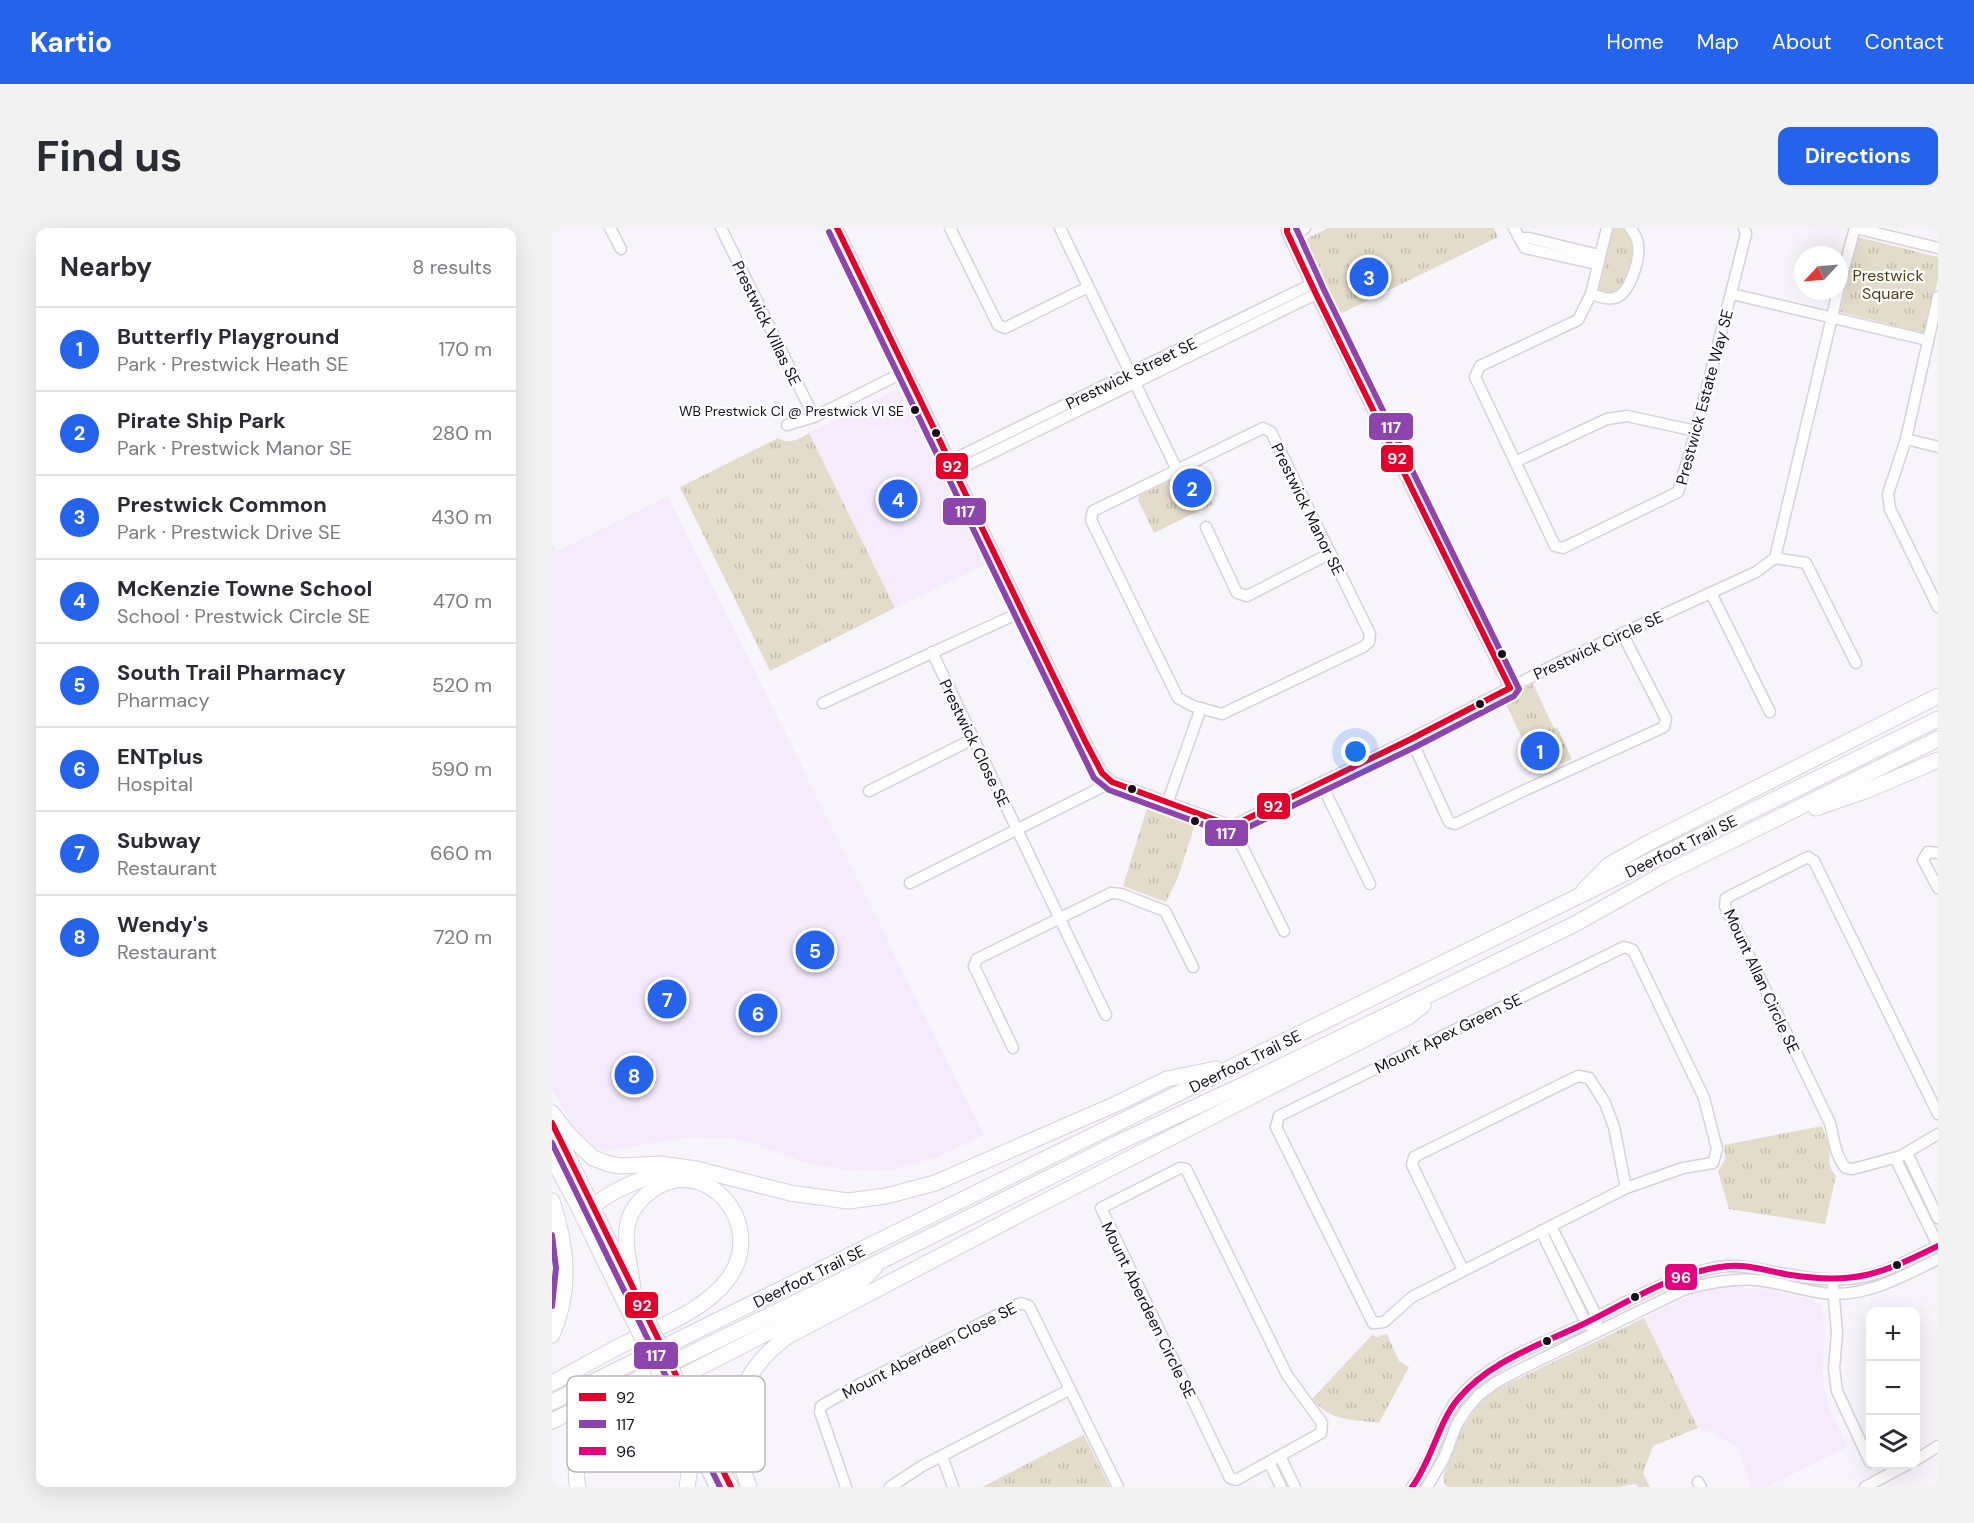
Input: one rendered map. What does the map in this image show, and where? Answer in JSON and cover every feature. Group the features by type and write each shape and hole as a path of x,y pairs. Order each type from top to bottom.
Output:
{"highway":[{"path":"1579,896 1609,865 1650,842 1938,696"},
{"name":"Deerfoot Trail SE","path":"605,1376 1938,719"},
{"name":"Deerfoot Trail SE","path":"645,1376 880,1262 1119,1142 1247,1083 1573,925 1662,875 1938,739"},
{"path":"1751,831 1868,790 1938,760"},
{"path":"749,1376 759,1361 781,1341 812,1322 1408,1017 1441,989"},
{"path":"552,1113 569,1135 593,1158 621,1166 660,1164 696,1169 790,1193 848,1201 886,1196 935,1183 1116,1104 1167,1079 1240,1064"},
{"path":"585,1221 593,1207 643,1178 657,1173 696,1169"},
{"path":"552,1383 694,1308 727,1280 738,1262 742,1240 736,1216 729,1205 713,1189 703,1183 681,1180 658,1186 640,1199 627,1224 626,1246 632,1271 633,1291"},
{"path":"552,1201 560,1227 566,1261 562,1306 552,1335"},
{"path":"683,1376 855,1288 880,1262"},
{"name":"Deerfoot Trail SE","path":"552,1402 567,1395"},
{"name":"Deerfoot Trail SE","path":"552,1421 567,1414"},
{"path":"577,1472 578,1487"},
{"path":"687,1487 689,1472"},
{"path":"744,1472 749,1487"}],"main road":[{"path":"552,1123 633,1291 635,1309"},
{"path":"552,1142 578,1179"},
{"path":"552,1159 635,1309 668,1376"},
{"path":"718,1472 726,1486"}],"street":[{"path":"610,228 621,249"},
{"name":"Prestwick Villas SE","path":"721,228 814,417"},
{"path":"837,228 1102,773 1112,782 1232,826 1284,931"},
{"path":"950,228 998,325 1005,328 1088,287"},
{"path":"1060,228 1178,470"},
{"path":"1305,228 1289,233 1314,289 1510,688"},
{"name":"Prestwick Estate Way SE","path":"1607,228 1591,294 1578,320 1480,366 1475,377 1555,546 1563,548 1678,492 1732,294 1746,234 1744,228"},
{"path":"1591,294 1614,298 1620,295 1630,283 1637,261 1638,245 1630,228"},
{"path":"1848,253 1855,228 1938,248"},
{"path":"1517,233 1598,259"},
{"name":"Prestwick Street SE","path":"952,466 1314,289"},
{"path":"1732,294 1927,340"},
{"path":"1938,297 1906,439 1888,494 1890,509 1938,607"},
{"path":"1835,300 1775,558 1806,563 1856,663"},
{"path":"787,425 814,417 906,371"},
{"path":"1515,462 1607,419 1627,416 1696,431"},
{"name":"Prestwick Manor SE","path":"1263,428 1271,432 1370,634 1369,642 1364,647 1222,714 1178,698 1091,520 1093,511 1178,470 1263,428"},
{"path":"1906,439 1938,447"},
{"path":"1206,528 1237,593 1247,596 1329,554"},
{"name":"Prestwick Circle SE","path":"1232,826 1622,633 1755,572 1775,558"},
{"path":"1711,593 1770,712"},
{"path":"823,703 1023,611"},
{"path":"1411,739 1449,822 1455,825 1523,791 1664,727 1666,720 1622,633"},
{"name":"Prestwick Close SE","path":"932,652 1106,1015"},
{"path":"1168,801 1201,708"},
{"path":"869,791 974,739"},
{"path":"910,883 1112,782"},
{"path":"1321,783 1370,884"},
{"path":"1938,853 1928,852 1923,860 1938,888"},
{"name":"Mount Allan Circle SE","path":"1938,1114 1814,861 1808,857 1726,898 1725,906 1830,1123 1841,1163 1846,1168 1853,1169 1895,1158 1907,1154 1938,1134"},
{"path":"1013,1048 974,966 977,959 1111,893 1120,894 1165,911 1193,967"},
{"name":"Mount Apex Green SE","path":"1624,947 1633,950 1704,1098 1717,1149 1713,1163 1683,1168 1626,1188 1412,1297 1384,1322 1373,1323 1276,1127 1279,1116 1624,947"},
{"path":"1463,1270 1412,1164 1414,1157 1578,1076 1589,1078 1605,1103 1614,1127 1626,1188"},
{"path":"1907,1154 1938,1218"},
{"path":"1895,1158 1938,1245 1888,1271 1862,1278 1834,1281 1753,1267 1729,1266 1701,1271 1679,1279 1508,1361 1471,1384 1444,1420 1434,1450 1415,1483 1428,1487 1444,1458 1457,1424 1479,1395 1495,1383 1683,1290 1726,1280 1758,1280 1833,1294 1864,1291 1893,1281 1938,1259"},
{"name":"Mount Aberdeen Circle SE","path":"1180,1168 1185,1169 1287,1375 1323,1424 1321,1433 1280,1456 1236,1480 1230,1478 1101,1208 1180,1168"},
{"path":"1546,1228 1597,1331"},
{"path":"1834,1281 1837,1333 1834,1368 1837,1391 1866,1452"},
{"name":"Mount Aberdeen Close SE","path":"846,1487 820,1412 822,1406 860,1384 1021,1303 1029,1306 1118,1487"},
{"path":"890,1487 942,1456 1069,1390"},
{"path":"1920,1457 1938,1446"},
{"path":"942,1456 953,1487"},
{"path":"1280,1456 1295,1487"},
{"path":"1269,1462 1281,1487"},
{"path":"1874,1469 1879,1480"},
{"path":"1865,1487 1899,1469"},
{"path":"717,1472 726,1486"}],"shaded area":[{"path":"900,388 987,564 895,608 809,433"},
{"path":"668,496 984,1135 938,1157 893,1169 848,1170 810,1164 733,1138 707,1137 688,1137 604,1151 596,1148 575,1128 552,1090 552,543 557,551"},
{"path":"1729,1286 1769,1290 1811,1299 1821,1305 1825,1336 1822,1360 1824,1387 1829,1407 1848,1447 1766,1487 1751,1487 1738,1448 1711,1432 1698,1428 1644,1318 1694,1294"}],"green space":[{"path":"1328,228 1494,228 1498,237 1340,314 1304,240"},
{"path":"1607,228 1630,228 1638,245 1620,295 1591,294"},
{"name":"Prestwick Square","path":"1858,237 1938,257 1938,280 1925,333 1840,312 1843,300 1848,300 1848,279"},
{"path":"809,433 895,608 770,671 680,487 778,438 790,441"},
{"path":"1196,468 1213,504 1154,533 1138,500 1139,496"},
{"path":"1533,684 1572,759 1539,774 1503,698"},
{"path":"1147,808 1195,825 1178,877 1166,902 1123,886"},
{"path":"1822,1126 1828,1144 1830,1166 1836,1176 1825,1224 1729,1209 1718,1171 1725,1159 1724,1145"},
{"path":"1644,1318 1698,1428 1653,1446 1643,1473 1650,1487 1638,1487 1636,1484 1617,1487 1448,1487 1445,1484 1444,1474 1460,1432 1474,1410 1493,1391"},
{"path":"1387,1334 1399,1361 1409,1367 1379,1423 1335,1416 1312,1399 1372,1335 1377,1337"},
{"path":"1083,1435 1110,1487 982,1487"}],"transit line":[{"name":"92","path":"837,228 1085,741 1102,773 1112,782 1232,826 1510,688"},
{"name":"92","path":"1287,228 1316,294 1510,688"},
{"name":"117","path":"829,232 1094,778 1109,790 1232,835 1415,747 1514,696 1519,689 1296,228"},
{"name":"92","path":"552,1123 676,1376"},
{"name":"117","path":"552,1143 666,1376"},
{"name":"117","path":"552,1235 556,1268 552,1306"},
{"name":"96","path":"1412,1487 1451,1409 1470,1386 1513,1357 1669,1281 1688,1274 1728,1266 1752,1267 1813,1278 1851,1278 1900,1264 1938,1246"},
{"name":"117","path":"713,1472 720,1487"},
{"name":"92","path":"724,1472 731,1487"}],"place":[{"name":"Prestwick Common","path":"1369,277"},
{"name":"WB Prestwick CI @ Prestwick VI SE","path":"915,410"},
{"name":"Pirate Ship Park","path":"1192,488"},
{"name":"McKenzie Towne School","path":"898,499"},
{"name":"Butterfly Playground","path":"1540,751"},
{"name":"South Trail Pharmacy","path":"815,950"},
{"name":"Subway","path":"667,999"},
{"name":"ENTplus","path":"758,1013"},
{"name":"Wendy's","path":"634,1075"}]}
